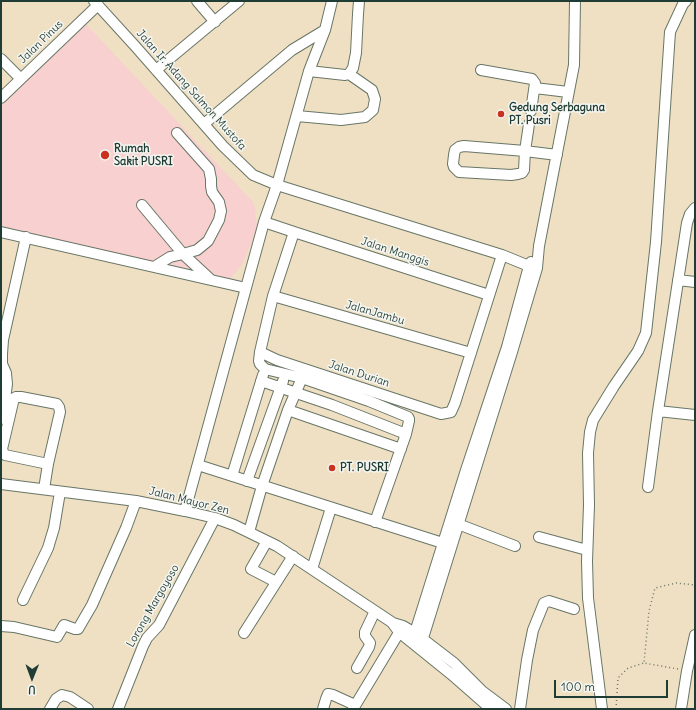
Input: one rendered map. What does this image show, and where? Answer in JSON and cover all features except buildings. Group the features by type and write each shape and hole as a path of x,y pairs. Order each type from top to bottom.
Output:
{"street":[{"path":"197,1 215,22"},
{"path":"156,70 239,1"},
{"path":"185,511 264,222 277,185 309,71 324,30 332,1"},
{"path":"349,74 353,68 356,53 359,1"},
{"path":"417,640 447,545 487,405 539,246 574,65 575,1"},
{"path":"602,709 588,598 586,561 589,505 588,453 590,432 593,420 638,351 646,333 656,242 670,32 683,4 686,1"},
{"name":"Jalan Ir. Adang Salmon Mustofa","path":"96,3 223,146 253,176 277,185 502,255 533,267"},
{"name":"Jalan Pinus","path":"1,98 96,3"},
{"path":"204,124 292,50 324,30"},
{"path":"1,59 20,78"},
{"path":"481,70 532,79 535,83 535,88 531,111"},
{"path":"297,116 341,120 365,117 373,110 375,99 372,90 349,74 345,75 309,71"},
{"path":"535,88 568,92"},
{"path":"529,124 525,151 524,170 522,173 511,175 459,172 455,169 453,164 455,150 458,147 464,146 525,151 557,155"},
{"path":"154,267 170,257 197,250 208,241 219,220 221,211 219,202 210,186 211,179 209,169 177,133"},
{"path":"142,204 183,254 211,280"},
{"path":"648,487 658,411 687,223 690,214 695,208"},
{"name":"Jalan Manggis","path":"264,222 489,295"},
{"path":"1,232 246,288"},
{"path":"294,232 273,296 264,330 259,361 265,369 302,378 369,401 408,417 409,420 406,434 375,522"},
{"path":"1,419 7,384 6,373 2,364 3,340 26,237"},
{"path":"471,353 502,255"},
{"path":"447,545 458,524 512,352 533,267"},
{"path":"678,280 695,282"},
{"name":"JalanJambu","path":"273,296 471,353"},
{"name":"Jalan Durian","path":"260,352 277,360 441,414 451,412 471,353"},
{"path":"232,476 265,369"},
{"path":"247,481 286,374"},
{"path":"249,532 262,486 288,410 302,378"},
{"path":"261,381 332,405 406,434"},
{"path":"44,489 60,412 59,407 57,404 16,397 14,398 2,449 4,454 48,464"},
{"path":"288,410 401,449"},
{"path":"658,411 695,415"},
{"path":"198,465 447,545"},
{"name":"Jalan Mayor Zen","path":"1,484 136,501 215,518 234,525 293,556 417,640"},
{"path":"23,600 48,548 54,528 60,492"},
{"path":"1,626 14,626 57,637 64,625 78,629 92,605 126,528 136,501"},
{"path":"312,569 332,508"},
{"name":"Lorong Margoyoso","path":"118,709 142,646 159,624 215,518"},
{"path":"458,524 515,546"},
{"path":"539,537 587,550"},
{"path":"267,541 252,569 276,582"},
{"path":"244,633 293,556"},
{"path":"520,709 533,630 544,603 549,601 574,609"},
{"path":"357,668 369,647 370,643 365,636 365,632 375,611"},
{"path":"323,709 328,694 333,695 354,707 398,627"},
{"path":"681,709 687,671 695,636"},
{"path":"417,640 487,708"},
{"path":"417,640 454,663 482,691 506,709"},
{"path":"50,709 56,699 62,696 70,698 88,709"}],"path":[{"path":"644,662 649,611 655,588 676,583 695,584"},
{"path":"616,709 618,678 628,668 644,662 687,671"}],"shaded area":[{"name":"Rumah Sakit PUSRI","path":"84,22 254,203 257,226 252,242 242,265 230,279 172,268 1,226 1,107"}],"place":[{"name":"Gedung Serbaguna PT. Pusri","path":"501,114"},
{"name":"Rumah Sakit PUSRI","path":"105,155"},
{"name":"PT. PUSRI","path":"332,468"}]}
